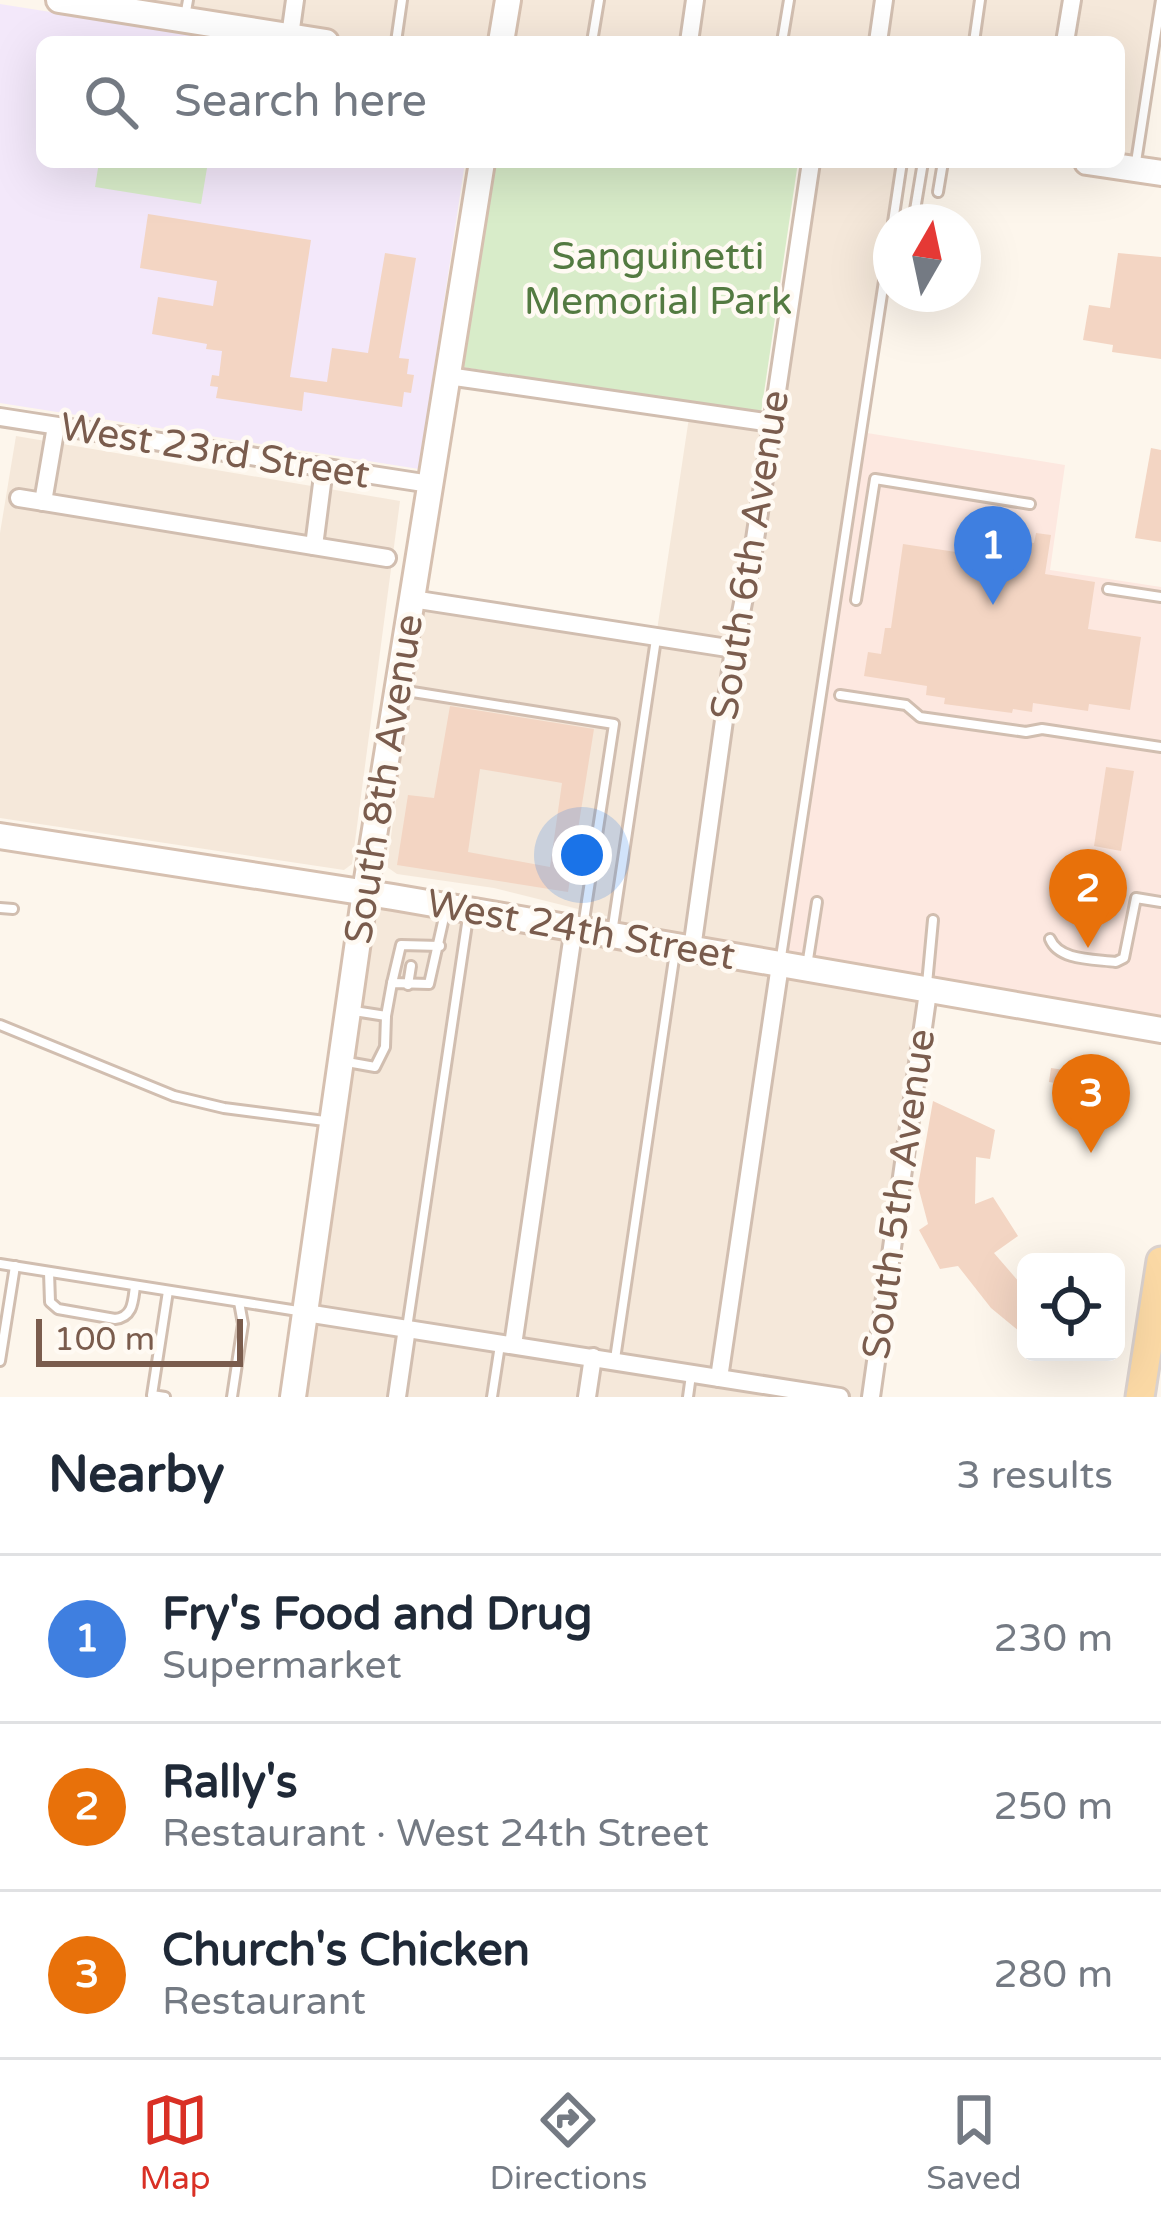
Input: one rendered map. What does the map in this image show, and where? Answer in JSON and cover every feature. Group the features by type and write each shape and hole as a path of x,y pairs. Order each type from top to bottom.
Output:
{"main road":[{"path":"1140,1397 1153,1367 1161,1261"}],"street":[{"path":"74,1 186,9 290,36 295,0"},
{"path":"502,36 508,0"},
{"path":"690,36 695,0"},
{"path":"879,36 884,0"},
{"path":"1066,36 1072,0"},
{"name":"South 8th Avenue","path":"293,1397 364,892 481,168"},
{"name":"South 6th Avenue","path":"684,948 810,168"},
{"path":"448,376 772,423"},
{"name":"West 23rd Street","path":"0,417 430,484"},
{"path":"44,502 56,426"},
{"path":"314,546 324,468"},
{"path":"19,498 388,557"},
{"path":"412,599 734,649"},
{"name":"West 24th Street","path":"0,836 364,892 1161,1030"},
{"path":"506,1344 578,928"},
{"path":"719,1378 780,965"},
{"name":"South 5th Avenue","path":"871,1397 928,992"},
{"path":"305,1312 615,1360 783,1393 840,1397"},
{"path":"397,1397 407,1328"},
{"path":"587,1397 592,1357"}],"lane":[{"path":"397,36 402,0"},
{"path":"593,36 598,0"},
{"path":"783,36 789,0"},
{"path":"975,36 980,0"},
{"path":"1148,171 1161,0"},
{"path":"896,204 901,168"},
{"path":"916,204 921,168"},
{"path":"938,192 943,168"},
{"path":"780,965 879,312"},
{"path":"856,600 874,479 1030,504"},
{"path":"1108,589 1161,597"},
{"path":"612,934 656,637"},
{"path":"398,690 614,724 578,928"},
{"path":"840,695 906,706 920,717 1161,747"},
{"path":"1050,939 1052,948 1061,954 1116,962 1124,958 1130,942 1136,898 1161,902"},
{"path":"806,970 817,902"},
{"path":"0,908 13,908"},
{"path":"392,982 429,983 457,908"},
{"path":"407,1328 457,908"},
{"path":"928,992 933,920"},
{"path":"341,1061 376,1067 385,1047 397,950 401,945 414,949 440,946"},
{"path":"615,1360 684,948"},
{"path":"408,985 411,966"},
{"path":"348,1010 386,1016"},
{"path":"0,1025 174,1096 224,1108 332,1122"},
{"path":"0,1264 305,1312"},
{"path":"0,1361 14,1266"},
{"path":"49,1272 50,1302 58,1309 115,1319 132,1309 135,1286"},
{"path":"165,1397 152,1395 168,1291"},
{"path":"232,1397 243,1324 239,1302"},
{"path":"492,1397 506,1344"},
{"path":"688,1397 691,1374"}],"shaded area":[{"path":"58,0 1161,0 1135,169 1125,165 1125,36 281,36"},
{"path":"0,4 202,36 36,36 36,168 464,168 419,469 0,403"},
{"path":"810,168 901,168 896,204 873,204 873,312 879,312 780,965 928,992 871,1397 293,1397 365,892 611,936 643,719 638,719 610,917 494,888 397,874 387,867 411,685 412,599 656,637 690,411 771,423"},
{"path":"861,432 1065,465 1050,570 1161,587 1161,1029 780,965"},
{"path":"16,436 400,501 352,864 344,870 0,818 0,533"}],"green space":[{"path":"98,168 207,168 201,204 95,187"},
{"name":"Sanguinetti Memorial Park","path":"493,168 797,168 761,413 462,367"}],"building":[{"path":"148,214 311,240 290,377 327,382 332,348 368,353 385,253 416,258 399,358 409,359 407,374 414,375 402,407 304,392 302,411 216,398 218,387 210,386 212,375 219,376 222,351 152,334 158,297 213,306 217,281 140,268"},
{"path":"1118,253 1161,257 1161,359 1112,352 1113,345 1083,340 1089,305 1110,308"},
{"path":"1151,448 1161,450 1161,542 1135,538"},
{"path":"959,532 1034,543 1036,533 1051,535 1045,574 1095,582 1088,629 1141,637 1130,710 1089,704 1088,711 1033,703 1032,712 1013,709 1012,713 944,704 945,698 926,695 927,686 864,676 868,652 881,654 885,628 891,628 903,544 956,552"},
{"path":"450,706 594,729 568,892 397,865 408,795 434,798","holes":["480,769 562,783 550,867 468,852"]},
{"path":"1106,767 1134,771 1121,851 1094,846"},
{"path":"1051,1068 1118,1078 1116,1093 1049,1082"},
{"path":"933,1101 995,1130 990,1159 976,1157 975,1204 993,1197 1018,1236 994,1253 1017,1280 1017,1330 991,1308 958,1266 940,1269 919,1230 928,1224 918,1186"}],"place":[{"name":"Fry's Food and Drug","path":"993,605"},
{"name":"Rally's","path":"1088,948"},
{"name":"Church's Chicken","path":"1091,1153"}]}
